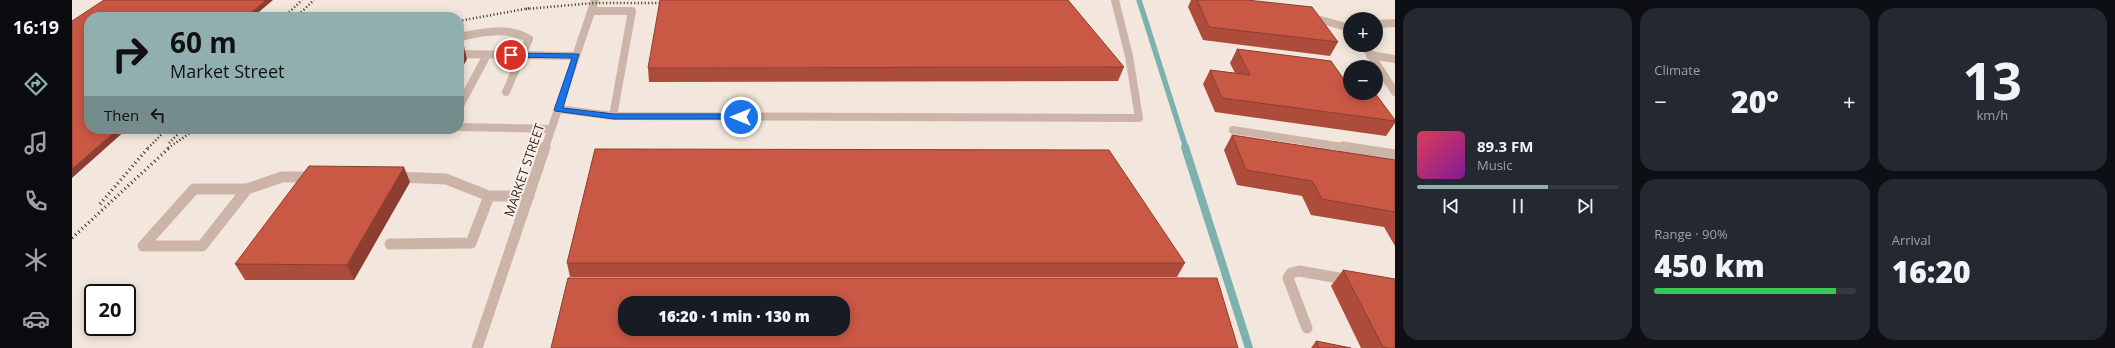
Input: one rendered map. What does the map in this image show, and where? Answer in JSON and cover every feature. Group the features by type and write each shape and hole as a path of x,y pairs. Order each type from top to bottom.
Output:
{"street":[{"name":"MARKET STREET","path":"477,348 595,0"},
{"path":"558,110 614,116 1140,118 1129,56 1115,0"},
{"path":"592,11 632,11 614,116"},
{"path":"1298,14 1343,26"},
{"path":"1383,24 1395,23"},
{"path":"464,36 503,31 521,33 529,39 506,92"},
{"path":"1368,52 1395,92"},
{"path":"464,54 576,56"},
{"path":"464,98 487,55"},
{"path":"1370,55 1395,59"},
{"path":"464,127 551,129"},
{"path":"1233,130 1395,155"},
{"path":"247,189 202,246 142,246 194,189 247,189 282,177 327,177"},
{"path":"388,177 446,179 489,196 529,196"},
{"path":"390,244 471,243 489,196"},
{"path":"1307,328 1288,278 1291,274 1299,271 1365,283"}],"building":[{"path":"104,0 266,0 252,12 86,12"},
{"path":"660,0 1068,0 1124,67 648,68"},
{"path":"1197,0 1247,0 1312,7 1338,42 1209,27"},
{"path":"84,13 84,134 112,134 72,169 72,21"},
{"path":"1237,49 1331,61 1343,78 1343,100 1380,100 1395,121 1222,98 1210,70 1250,75"},
{"path":"1232,135 1395,160 1395,212 1322,199 1312,181 1246,170"},
{"path":"595,149 1109,150 1185,263 567,263"},
{"path":"309,166 404,167 347,265 235,264"},
{"path":"1343,270 1395,279 1395,348 1383,347"},
{"path":"568,278 1217,278 1238,348 551,348"},
{"path":"1316,341 1351,348 1319,348"}],"waterway":[{"path":"1139,0 1186,148"},
{"path":"1185,147 1249,348"}],"railway":[{"path":"289,12 302,0"},
{"path":"301,12 314,0"},
{"path":"526,9 594,3 670,3"},
{"path":"464,20 530,8"},
{"path":"149,147 162,134"},
{"path":"169,143 178,134"},
{"path":"168,148 189,134"},
{"path":"100,204 149,147"},
{"path":"72,238 170,147"}],"route":[{"path":"511,55 576,56 558,110 614,116 741,117"}]}
